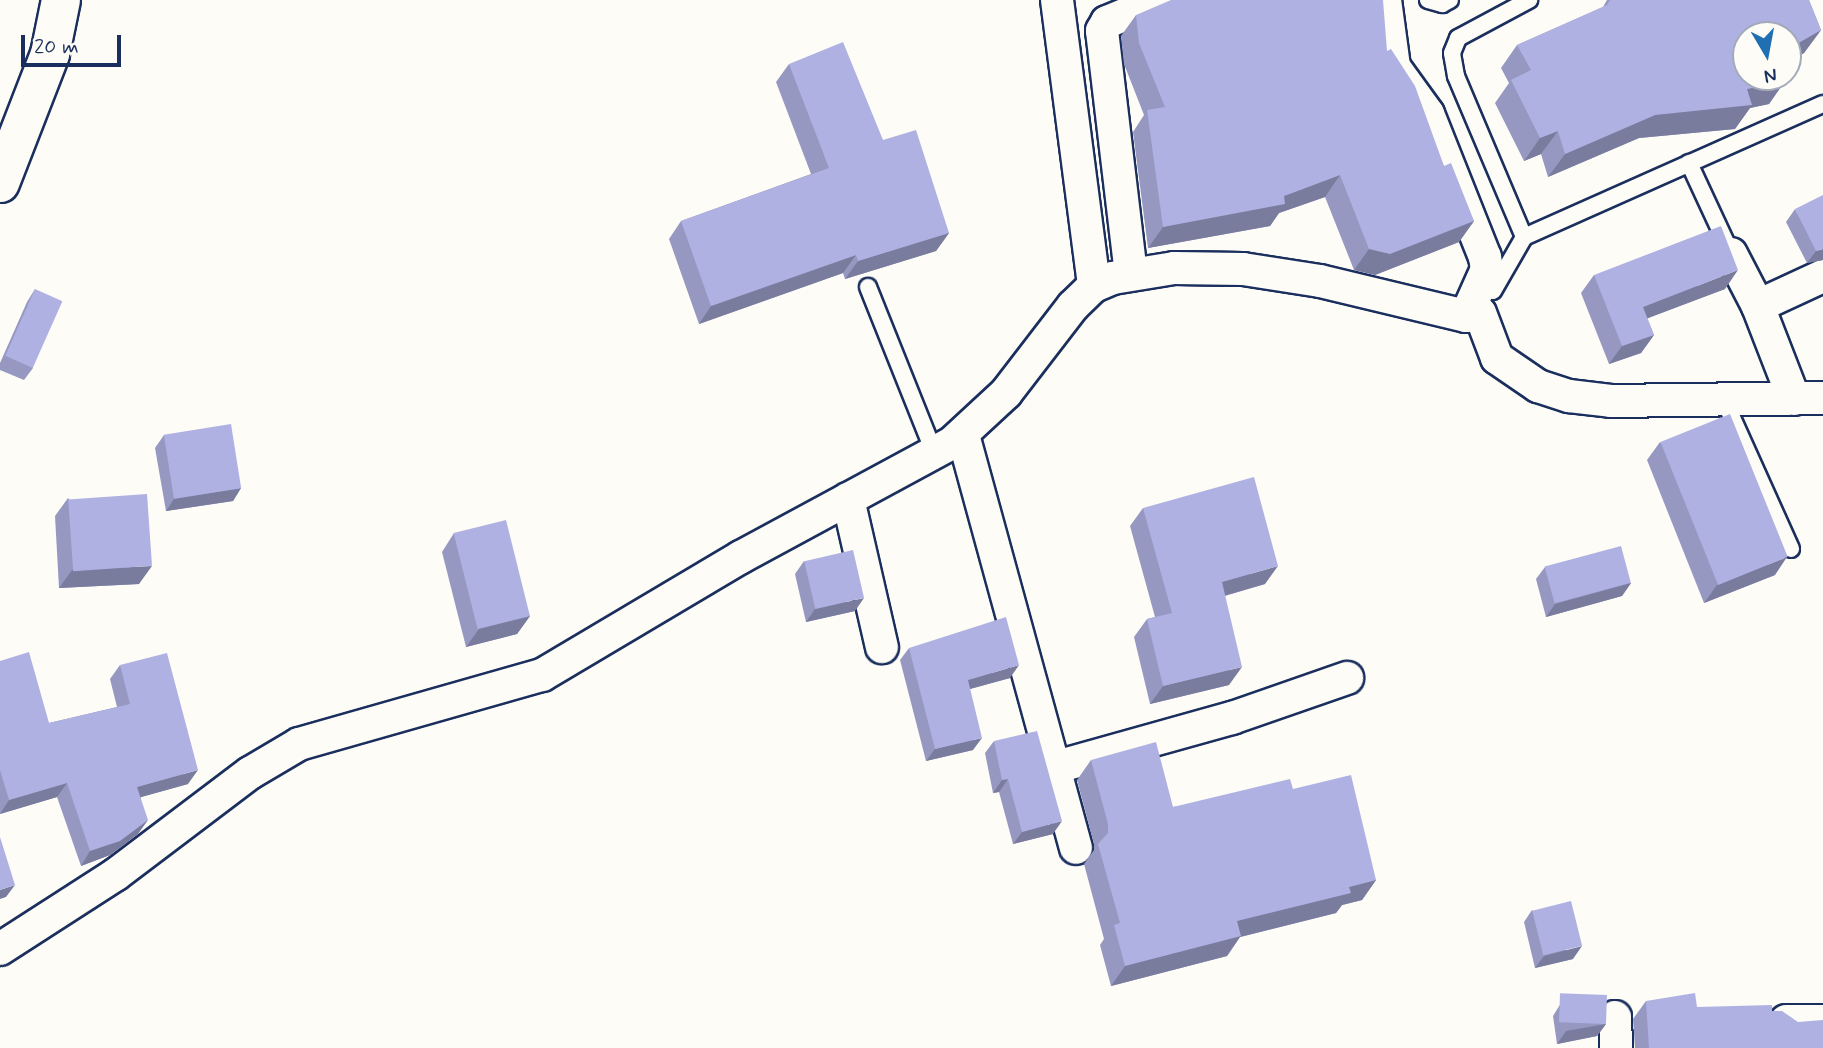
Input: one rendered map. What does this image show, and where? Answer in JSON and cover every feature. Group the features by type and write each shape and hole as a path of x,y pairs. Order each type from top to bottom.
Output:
{"main road":[{"path":"0,183 50,54 61,0"}],"street":[{"path":"1057,0 1094,286"},
{"path":"1131,274 1102,31 1107,22 1160,0"},
{"path":"1385,0 1394,67 1428,114 1485,257 1487,270 1473,314 1497,358 1549,391 1611,401 1725,402 1809,399 1731,254"},
{"path":"0,949 115,875 250,774 299,744 542,676 963,435 1006,393 1073,306 1094,286 1131,274 1174,268 1243,269 1320,281 1473,314"},
{"path":"1758,306 1823,276"},
{"path":"963,435 1076,848"},
{"path":"848,499 882,648"},
{"path":"1056,767 1232,718 1348,678"},
{"path":"1786,1021 1823,1021"}],"lane":[{"path":"1429,0 1450,0"},
{"path":"1524,237 1456,76 1452,53 1458,38 1529,0"},
{"path":"1473,314 1524,237 1823,104"},
{"path":"1689,163 1731,254"},
{"path":"868,287 934,452"},
{"path":"1725,402 1791,549"}],"building":[{"path":"1171,0 1383,0 1387,51 1391,49 1415,86 1444,166 1451,163 1474,221 1390,254 1369,249 1340,175 1284,196 1285,204 1163,227 1147,110 1165,107 1139,43 1136,15"},
{"path":"1610,0 1809,0 1821,30 1802,41 1802,21 1732,21 1732,91 1748,91 1752,105 1655,115 1565,154 1558,131 1540,138 1511,80 1531,70 1517,45 1607,5"},
{"path":"843,42 883,140 916,130 949,233 858,261 856,255 711,306 681,221 829,168 789,64"},
{"path":"1823,195 1823,249 1816,251 1795,209"},
{"path":"1721,226 1738,270 1643,307 1654,335 1622,346 1594,275"},
{"path":"35,289 62,301 33,368 5,356"},
{"path":"1730,414 1788,557 1718,585 1660,442"},
{"path":"231,424 241,488 174,499 164,435"},
{"path":"1254,477 1278,566 1222,582 1242,667 1163,686 1147,619 1172,613 1143,508"},
{"path":"147,494 152,566 73,571 68,500"},
{"path":"506,520 530,616 478,629 454,533"},
{"path":"1621,546 1631,583 1555,603 1545,566"},
{"path":"853,550 864,598 815,609 804,561"},
{"path":"1006,617 1019,665 968,680 982,738 935,749 909,648"},
{"path":"29,652 49,723 130,704 120,665 167,653 198,770 137,787 148,820 120,841 90,851 67,783 9,800 0,770 0,661"},
{"path":"1037,731 1062,821 1022,832 1008,779 1002,780 994,741"},
{"path":"1156,742 1173,807 1290,779 1293,789 1351,775 1376,880 1349,887 1351,893 1237,921 1241,936 1125,966 1114,925 1120,923 1098,844 1108,833 1108,824 1091,760"},
{"path":"0,837 15,885 0,890"},
{"path":"1571,901 1582,946 1543,955 1532,911"},
{"path":"1560,993 1607,995 1606,1024 1559,1022"},
{"path":"1695,993 1697,1007 1772,1005 1772,1011 1782,1011 1798,1022 1823,1020 1823,1048 1649,1048 1646,1001"}]}
